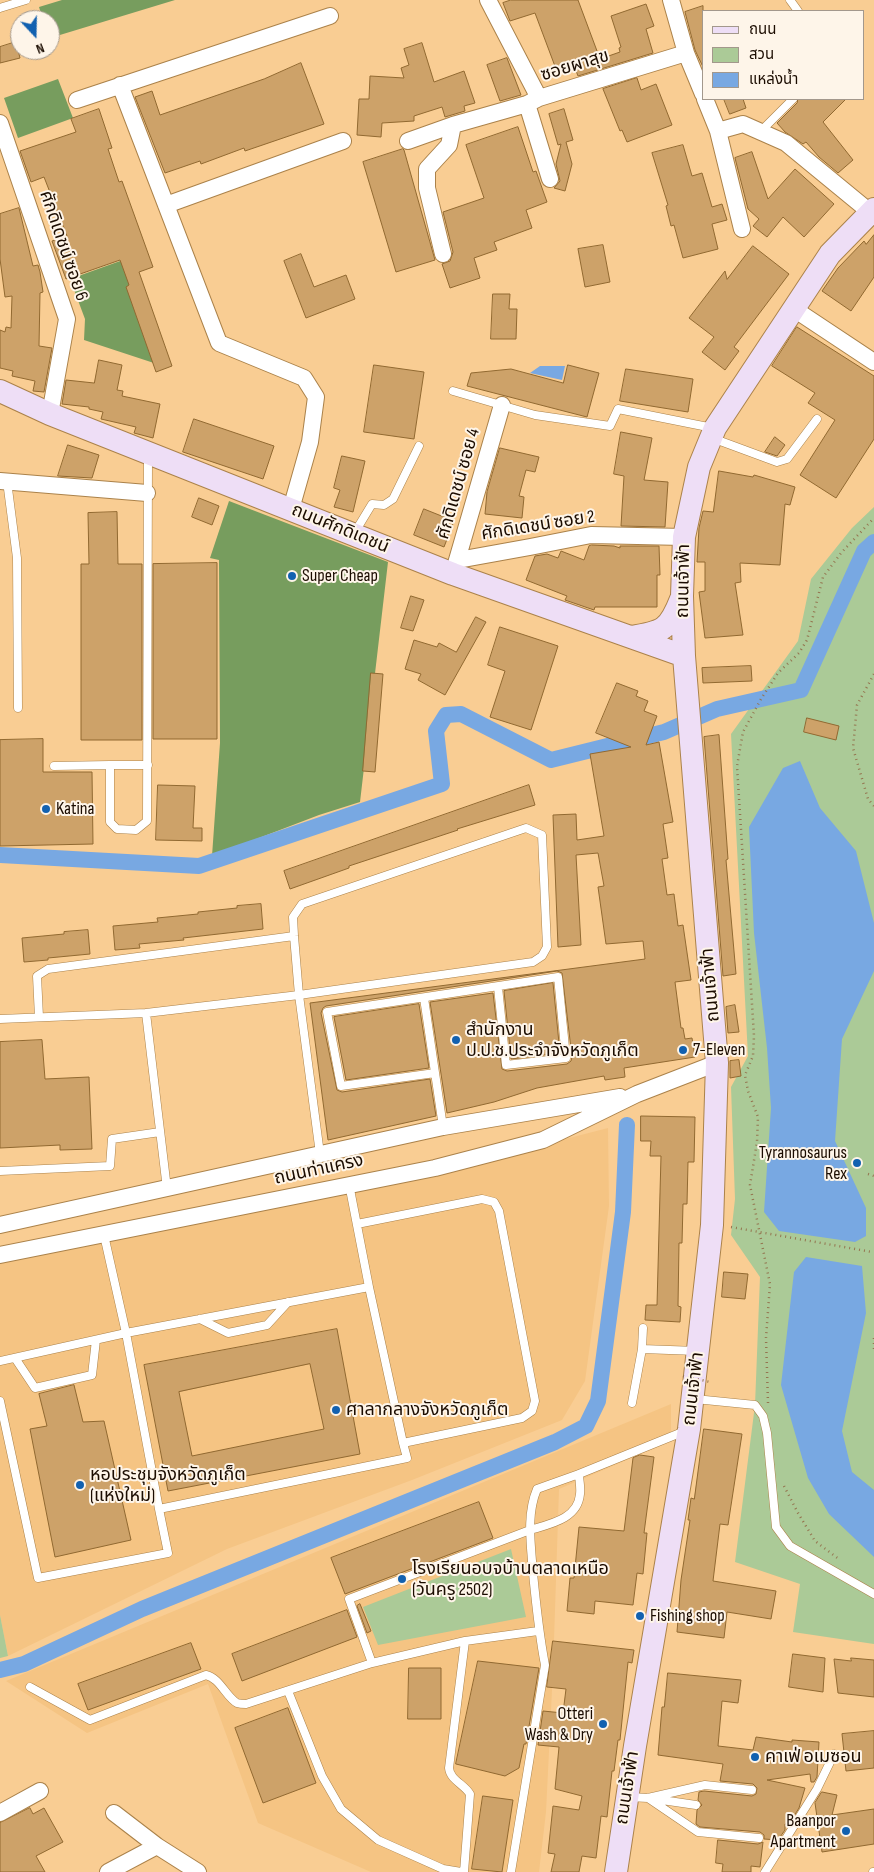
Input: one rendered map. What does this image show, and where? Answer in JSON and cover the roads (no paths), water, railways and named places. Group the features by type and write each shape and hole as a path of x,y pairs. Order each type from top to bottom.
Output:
{"main road":[{"name":"ถนนเจ้าฟ้า","path":"616,1872 637,1798 694,1399 712,1225 717,1063 684,656 682,596 684,537 699,467 713,433 830,254 872,210"},
{"name":"ถนนศักดิเดชน์","path":"0,392 50,414 354,534 456,567 631,637 684,656"},
{"path":"631,637 652,634 666,626 673,620 682,596"}],"street":[{"name":"ซอยผาสุข","path":"488,0 533,101 686,53"},
{"path":"671,0 686,53 702,92"},
{"path":"77,100 330,16"},
{"path":"120,85 219,343 304,378 316,397 310,442 291,509"},
{"path":"705,100 718,131 742,229"},
{"path":"408,141 453,125 533,101 550,179"},
{"name":"ศักดิเดชน์ ซอย 6","path":"0,123 67,319 50,414"},
{"path":"718,131 743,124 786,143 872,210"},
{"path":"443,254 427,188 427,169 449,145 453,125"},
{"path":"166,205 343,141"},
{"path":"794,309 874,362"},
{"name":"ศักดิเดชน์ ซอย 4","path":"456,567 502,405"},
{"path":"4,481 147,493"},
{"name":"ศักดิเดชน์ ซอย 2","path":"456,567 591,535 684,537"},
{"name":"ถนนท่าแครง","path":"0,1255 434,1168 543,1140 638,1094 717,1063"},
{"name":"ถนนท่าแครง","path":"0,1225 443,1127 638,1094"},
{"path":"0,1813 40,1791"},
{"path":"114,1813 157,1846 198,1872"},
{"path":"108,1872 157,1846"}],"lane":[{"path":"0,8 26,0"},
{"path":"761,131 792,100"},
{"path":"453,391 535,415 610,426 618,409 713,433 777,462 787,460 817,419"},
{"path":"354,534 372,504 384,504 393,499 419,446"},
{"path":"110,765 110,822 117,829 136,830 147,821 148,452"},
{"path":"4,481 17,558 18,708"},
{"path":"54,766 148,765"},
{"path":"0,1019 146,1013 299,995 534,962 542,956 547,947 542,835 526,828 302,904 293,917 294,936 299,995 320,1154"},
{"path":"39,1017 37,976 48,969 294,936"},
{"path":"435,1073 340,1086 328,1012 558,978 566,1058 506,1065 498,987"},
{"path":"424,998 443,1127"},
{"path":"146,1013 167,1189"},
{"path":"0,1171 110,1166 112,1139 160,1132"},
{"path":"159,1509 406,1458 349,1184"},
{"path":"357,1224 482,1199 494,1202 498,1211 535,1401 532,1411 522,1418 404,1444"},
{"path":"0,1401 38,1578 168,1553 126,1333 104,1235"},
{"path":"0,1361 126,1333 369,1287"},
{"path":"199,1319 228,1333 267,1325 288,1302"},
{"path":"632,1403 642,1349 643,1328"},
{"path":"15,1358 35,1388 92,1375 96,1340"},
{"path":"642,1349 698,1351"},
{"path":"694,1399 755,1405 763,1416 767,1434 776,1527 790,1546 874,1594"},
{"path":"511,1872 545,1665 538,1631 530,1530 533,1499 537,1488 579,1474 689,1429"},
{"path":"372,1663 349,1599 552,1523 571,1514 580,1495 579,1474"},
{"path":"30,1687 90,1720 200,1676 210,1675 237,1703 246,1704 372,1663 465,1641 538,1631"},
{"path":"288,1691 322,1776 341,1809 378,1840 443,1869 462,1872 470,1794 449,1773 449,1768 465,1641"},
{"path":"765,1872 817,1789 834,1754"},
{"path":"637,1798 705,1785 752,1790"},
{"path":"637,1798 696,1805"},
{"path":"637,1798 698,1832 759,1838"}],"water":[{"path":"540,366 565,366 562,380 530,373"},
{"path":"800,761 820,808 856,851 874,923 874,971 842,1039 835,1141 866,1208 866,1236 855,1242 779,1231 764,1212 771,1108 767,1048 754,933 749,827 783,768"},
{"path":"806,1257 862,1266 866,1313 842,1431 852,1472 874,1490 874,1557 829,1514 808,1478 781,1385 794,1272"}],"waterway":[{"path":"0,855 199,866 442,784 436,731 446,715 461,714 551,760 664,732 717,709 801,690 864,551 874,542"},
{"path":"0,1670 24,1664 142,1609 555,1442 586,1426 598,1401 623,1212 627,1125"}],"place":[{"name":"Super Cheap","path":"292,576"},
{"name":"Katina","path":"46,809"},
{"name":"สำนักงาน ป.ป.ช.ประจำจังหวัดภูเก็ต","path":"456,1040"},
{"name":"7-Eleven","path":"683,1050"},
{"name":"Tyrannosaurus Rex","path":"857,1163"},
{"name":"ศาลากลางจังหวัดภูเก็ต","path":"336,1410"},
{"name":"หอประชุมจังหวัดภูเก็ต (แห่งใหม่)","path":"80,1485"},
{"name":"โรงเรียนอบจบ้านตลาดเหนือ (วันครู 2502)","path":"402,1579"},
{"name":"Fishing shop","path":"640,1616"},
{"name":"Otteri Wash & Dry","path":"603,1724"},
{"name":"คาเฟ่ อเมซอน","path":"755,1757"},
{"name":"Baanpor Apartment","path":"846,1831"}]}
